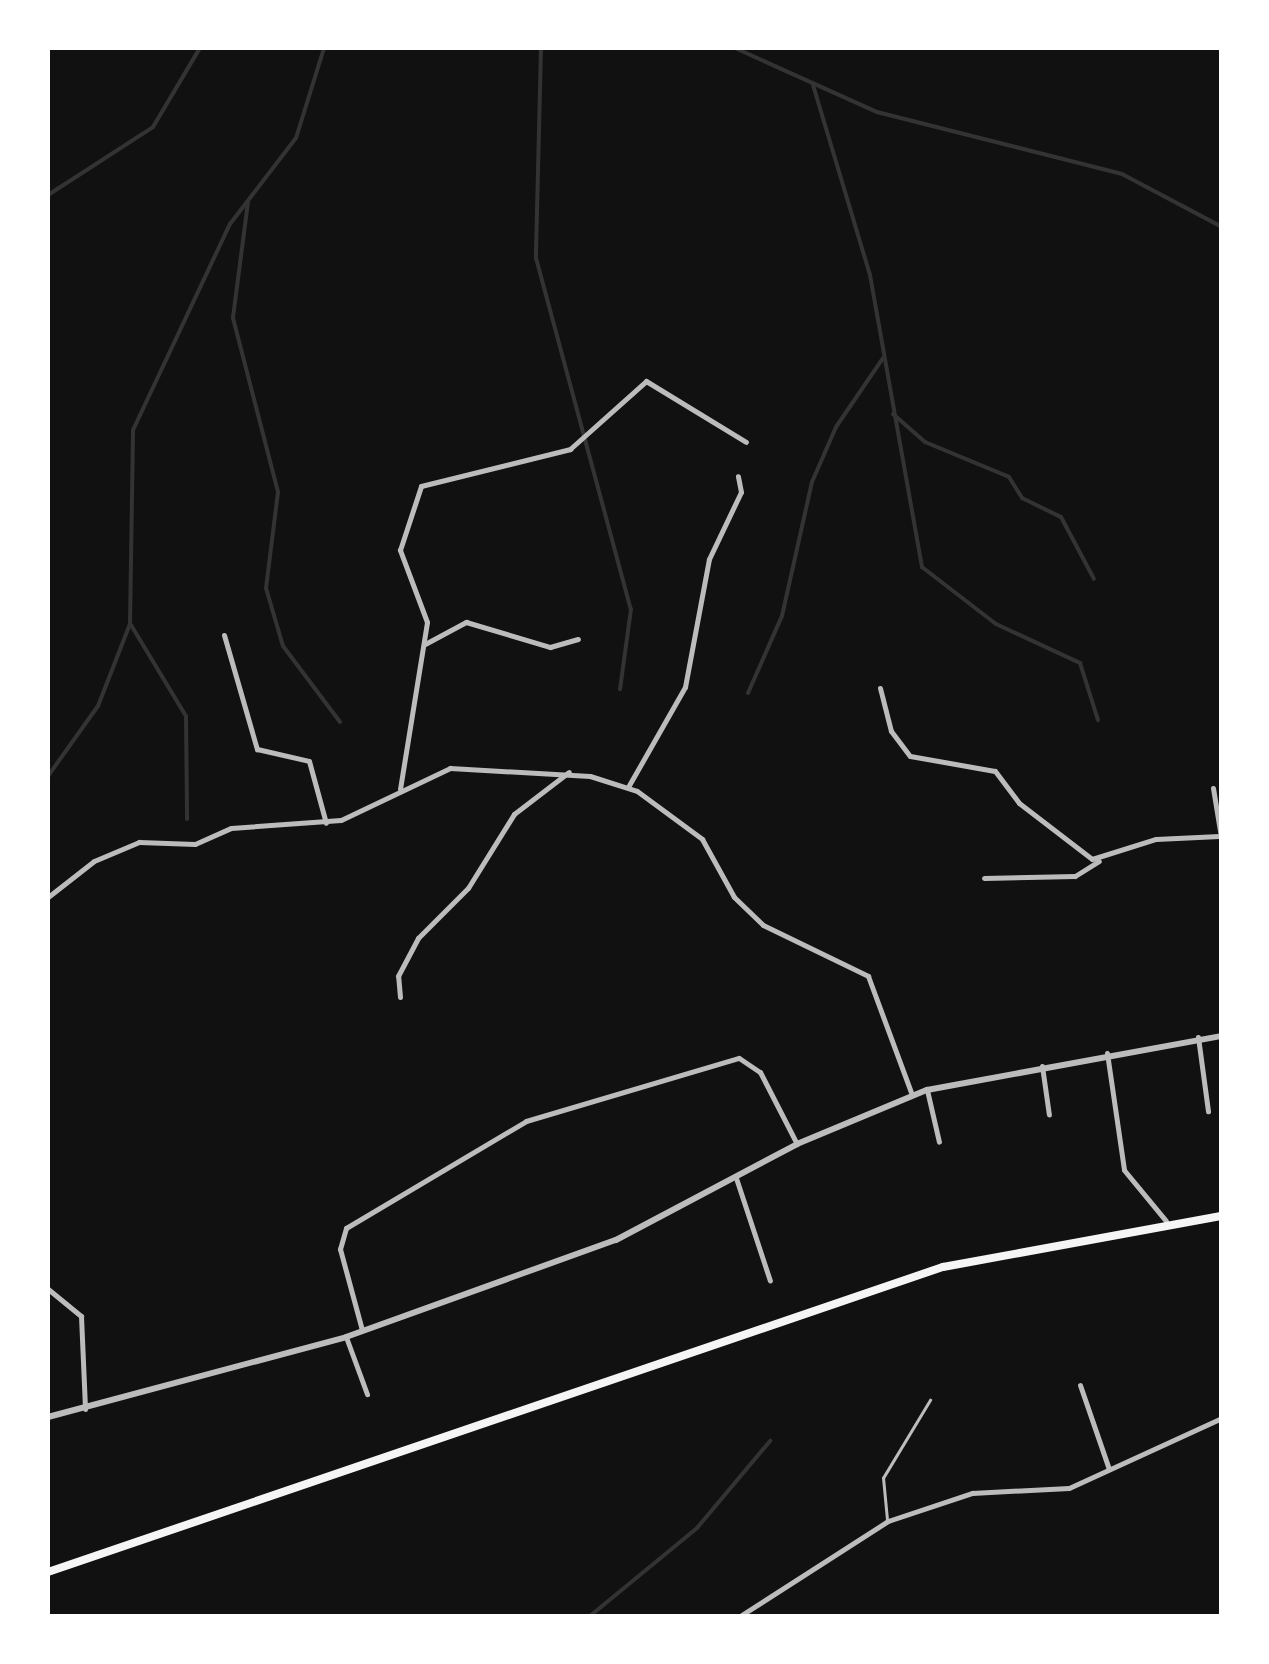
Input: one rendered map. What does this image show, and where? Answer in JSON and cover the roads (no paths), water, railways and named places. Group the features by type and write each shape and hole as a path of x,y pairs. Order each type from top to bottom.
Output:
{"main road":[{"path":"48,1572 943,1267 1166,1222 1222,1216"}],"street":[{"path":"400,792 426,618 400,550 429,480 570,448 646,382 746,442"},
{"path":"628,788 687,680 709,559 741,492 738,476"},
{"path":"425,644 466,622 550,646 578,638"},
{"path":"224,636 257,749 308,760 326,823"},
{"path":"880,688 891,731 910,756 995,771 1020,803 1103,860"},
{"path":"48,898 94,860 139,842 195,844 231,828 326,823 466,766 569,772 628,788 710,847 748,915 868,976 912,1095"},
{"path":"400,997 398,976 418,938 468,888 514,814 569,772"},
{"path":"984,878 1075,876 1103,860 1156,840 1220,840 1213,788"},
{"path":"48,1418 346,1337 616,1240 797,1144 926,1090 1106,1053 1222,1036"},
{"path":"1198,1037 1208,1110"},
{"path":"1106,1053 1124,1170 1166,1222"},
{"path":"362,1330 340,1250 346,1228 526,1121 739,1058 760,1072 797,1144"},
{"path":"1042,1066 1049,1115"},
{"path":"926,1090 939,1142"},
{"path":"736,1178 770,1281"},
{"path":"48,1289 81,1316 85,1409"},
{"path":"346,1337 367,1394"},
{"path":"1080,1385 1109,1469"},
{"path":"740,1616 888,1522 989,1490 1069,1488 1222,1418"}],"lane":[{"path":"888,1522 883,1478 930,1400"}],"waterway":[{"path":"48,195 153,127 200,48"},
{"path":"48,776 98,706 130,624 133,430 230,224 296,138 324,48"},
{"path":"541,48 536,258 631,609 620,689"},
{"path":"735,48 877,112 1122,174 1222,227"},
{"path":"813,85 870,275 922,567 996,624 1080,663 1098,720"},
{"path":"248,202 233,318 278,492 266,588 283,646 340,722"},
{"path":"748,693 782,616 812,482 836,427 883,358"},
{"path":"893,414 925,442 1009,477 1022,498 1061,517 1094,579"},
{"path":"131,625 186,716 187,819"},
{"path":"590,1616 697,1528 770,1441"}]}
